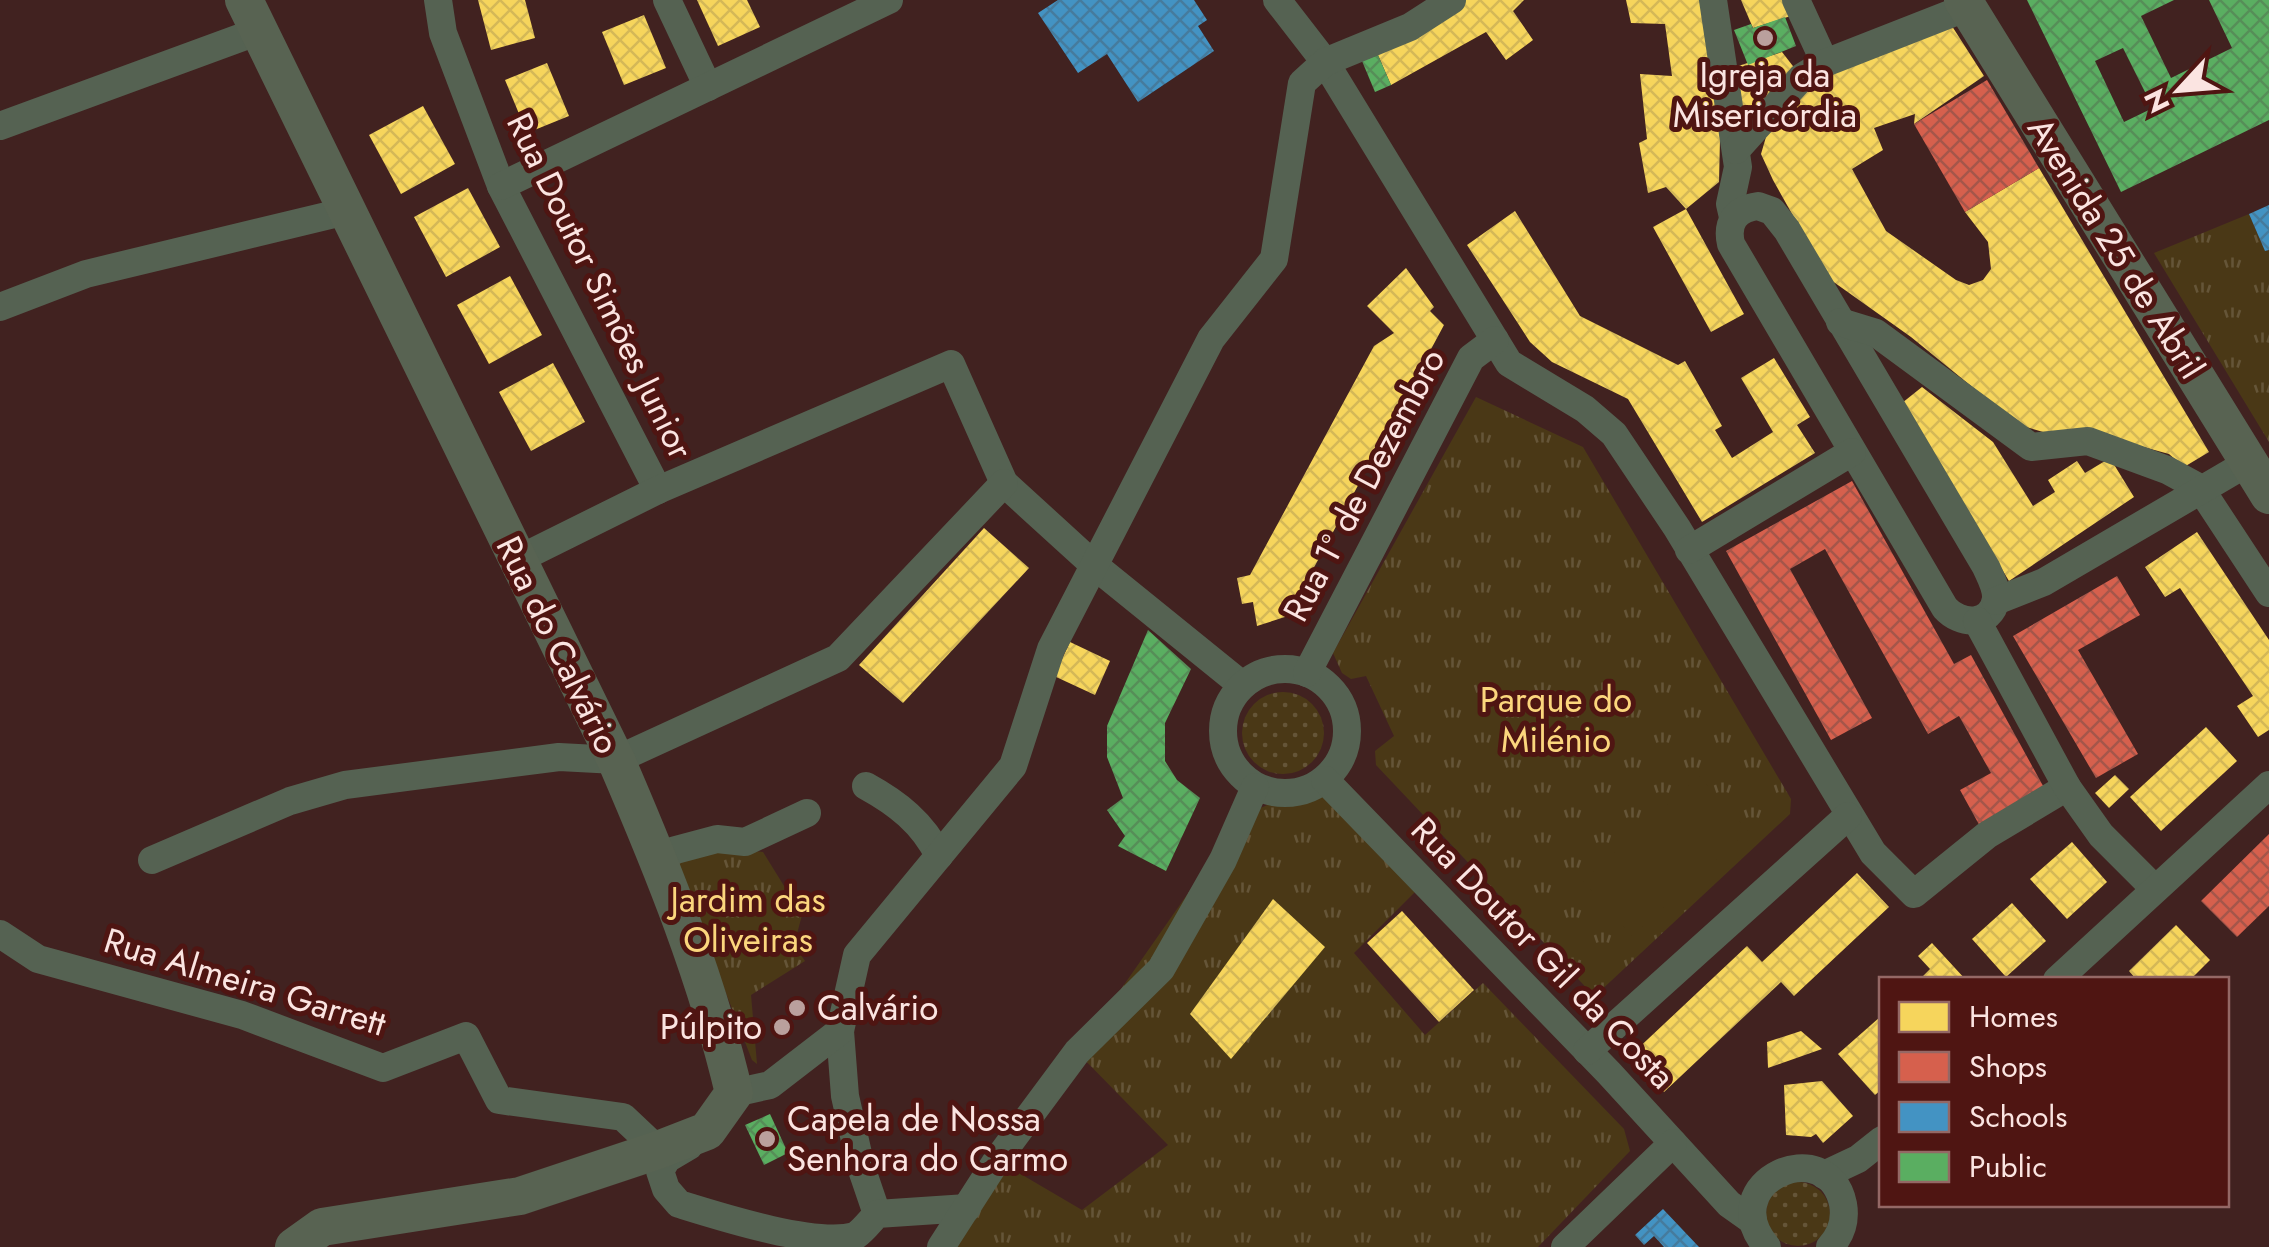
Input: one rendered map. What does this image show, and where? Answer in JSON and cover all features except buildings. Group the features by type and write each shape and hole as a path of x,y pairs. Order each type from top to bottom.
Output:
{"street":[{"name":"Rua Doutor Simões Junior","path":"438,0 443,32 501,186 658,490"},
{"path":"667,0 708,88"},
{"path":"501,186 889,0"},
{"path":"1277,0 1325,62 1510,363 1585,409 1614,434 1690,550 1872,853 1914,894 1987,835 2068,787"},
{"path":"878,1214 860,1167 845,1096 840,1031 857,955 1013,766 1052,649 1211,339 1274,259 1302,83 1325,62 1410,28 1452,0"},
{"path":"1713,0 1738,167 1730,204 1734,217"},
{"path":"1796,0 1825,63"},
{"path":"1736,150 1802,76 1966,4"},
{"name":"Avenida 25 de Abril","path":"1966,4 2269,495"},
{"path":"0,126 252,15"},
{"name":"Rua do Calvário","path":"252,15 616,760 657,855 716,1020 734,1094"},
{"path":"1986,611 1996,593 1986,567 1786,230 1772,211 1758,206 1745,208 1734,217 1728,231 1731,244 1953,617 1965,622 2044,582 2248,462"},
{"path":"1,303 86,274 347,210"},
{"path":"1840,322 1876,333 2030,447 2088,441 2167,470 2200,488 2269,593"},
{"name":"Rua 1º de Dezembro","path":"1307,673 1471,358 1495,340"},
{"path":"517,560 658,490 951,364 1004,483 1095,566 1242,685"},
{"path":"1690,550 1852,452"},
{"path":"152,860 290,801 346,785 559,757 616,760 838,658 1004,483"},
{"path":"1986,611 2068,787 2101,835 2154,889"},
{"path":"1290,668 1307,673 1333,692 1342,706 1346,746 1338,764 1325,780 1309,790 1272,793 1255,787 1239,775 1222,739 1230,701 1256,675 1290,668"},
{"name":"Rua Doutor Gil da Costa","path":"1325,780 1587,1051 1728,1204 1752,1221 1767,1247"},
{"path":"2060,977 2269,784"},
{"path":"866,786 894,801 931,838 939,856"},
{"path":"941,1247 997,1160 1076,1052 1161,969 1223,860 1255,787"},
{"path":"657,855 717,840 745,842 807,813"},
{"path":"1587,1051 1848,816"},
{"name":"Rua Almeira Garrett","path":"0,934 38,960 242,1015 383,1068 466,1036 500,1100 622,1118 658,1150"},
{"path":"294,1247 322,1227 520,1196 707,1131 734,1094 770,1085 840,1031"},
{"path":"712,1124 714,1132 667,1159 660,1172 666,1188 680,1204 797,1241 827,1244 854,1236 878,1214 966,1208"},
{"path":"1832,1186 1879,1142"},
{"path":"1565,1247 1673,1143"},
{"path":"1752,1221 1756,1194 1764,1183 1786,1169 1798,1168 1832,1186 1843,1225 1830,1247"},
{"path":"1706,1179 1764,1183"}],"green space":[{"path":"2249,214 2265,251 2269,250 2269,442 2154,253"},
{"name":"Parque do Milénio","path":"1476,397 1583,447 1791,799 1790,814 1596,995 1597,999 1376,765 1375,751 1394,736 1366,676 1351,679 1342,673 1333,653"},
{"path":"1283,692 1299,695 1312,704 1321,717 1321,749 1312,762 1299,771 1283,774 1267,771 1254,762 1245,749 1242,733 1245,717 1254,704 1267,695"},
{"path":"1699,776 1748,831 1632,936 1583,881"},
{"path":"1325,780 1425,882 1354,953 1425,1035 1483,983 1624,1129 1630,1151 1538,1247 949,1247 997,1160 1082,1210 1168,1145 1077,1052 1242,816"},
{"name":"Jardim das Oliveiras","path":"725,848 763,852 802,915 794,945 805,961 751,995 757,1064 752,1060 674,859"},
{"path":"1798,1182 1820,1192 1830,1214 1820,1236 1798,1246 1776,1236 1766,1214 1776,1192"}],"place":[{"name":"Igreja da Misericórdia","path":"1765,38"},
{"name":"Calvário","path":"797,1008"},
{"name":"Púlpito","path":"782,1027"},
{"name":"Capela de Nossa Senhora do Carmo","path":"767,1139"}]}
